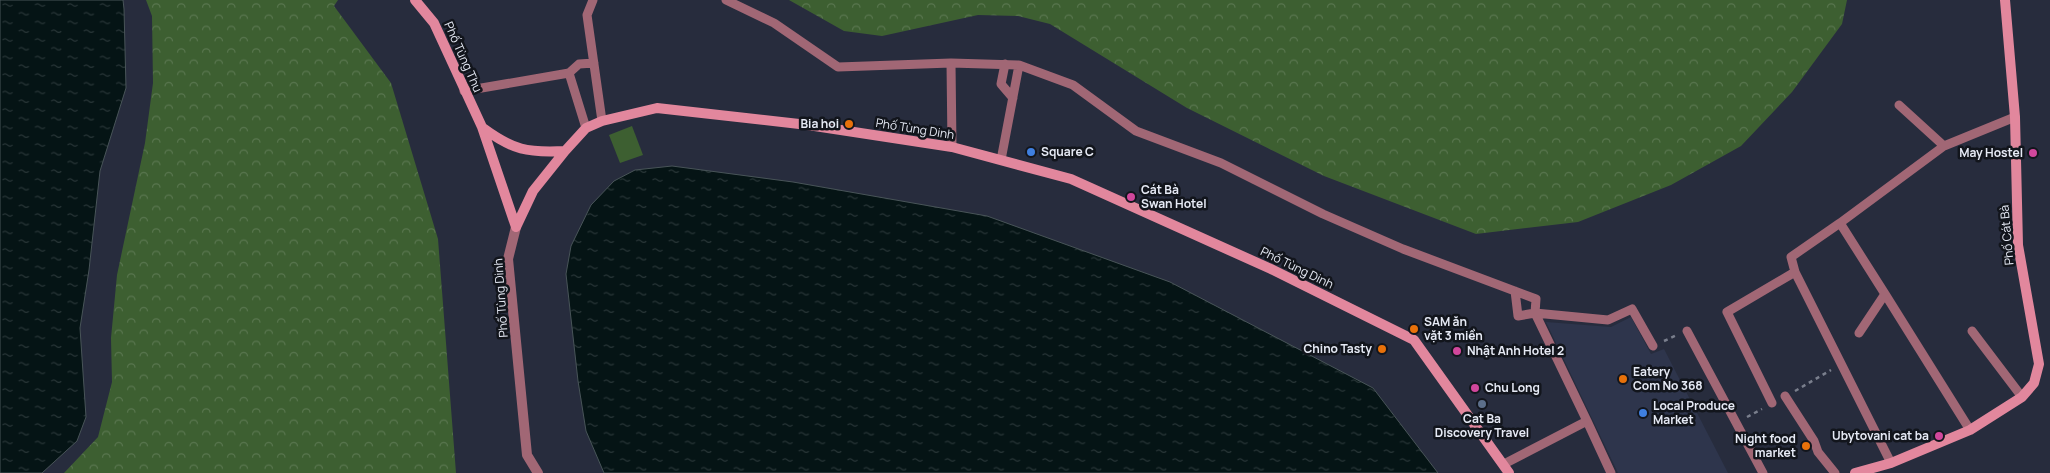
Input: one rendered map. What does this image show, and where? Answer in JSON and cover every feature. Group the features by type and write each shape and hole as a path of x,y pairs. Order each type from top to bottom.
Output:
{"main road":[{"name":"Phố Tùng Thu","path":"415,0 434,23 482,127 516,227"},
{"name":"Phố Cát Bà","path":"1855,473 1891,462 1970,430 2022,397 2034,383 2039,364 2018,245 2015,117 2005,0"},
{"name":"Phố Tùng Dinh","path":"516,227 533,191 586,128 602,121 657,108 808,125 952,148 1071,179 1271,269 1414,340 1506,469"},
{"path":"482,127 500,140 517,148 537,152 565,151"}],"street":[{"name":"Phố Tùng Dinh","path":"516,227 508,259 526,455 538,473"}],"lane":[{"path":"592,0 586,15 602,121"},
{"path":"726,0 774,23 838,67 951,63 1019,65 1073,85 1136,131 1220,163 1323,214 1403,249 1536,299 1535,313 1611,473"},
{"path":"464,91 569,73 579,64 594,63"},
{"path":"951,63 952,148"},
{"path":"1005,64 1001,84 1013,98"},
{"path":"1001,160 1019,65"},
{"path":"569,73 586,128"},
{"path":"1899,105 1944,146"},
{"path":"1891,462 1795,272 1792,257 1944,146 2015,117"},
{"path":"1840,223 1970,430"},
{"path":"1772,403 1727,312 1795,272"},
{"path":"1515,291 1518,316 1535,313 1608,320 1632,309 1653,346"},
{"path":"1859,333 1885,294"},
{"path":"1688,331 1764,473"},
{"path":"1972,331 2022,397"},
{"path":"1785,396 1814,441 1818,452 1835,473"},
{"path":"1506,469 1586,421"}],"path":[{"path":"1653,346 1688,331"}],"shaded area":[{"name":"Local Produce Market","path":"1631,317 1651,354 1664,349 1728,473 1618,473 1546,322 1611,327"}],"green space":[{"path":"146,0 338,0 334,6 391,83 438,239 456,473 64,473 98,437 112,382 111,338 117,275 145,143 153,83 152,16"},
{"path":"789,0 1847,0 1842,24 1792,92 1741,146 1671,185 1578,222 1476,234 1324,176 1187,108 1050,24 1018,16 978,15 882,36 844,31"},
{"path":"632,126 643,155 620,163 609,135"}],"water":[{"path":"0,0 123,0 124,9 126,88 100,171 89,270 80,328 86,417 77,441 42,473 0,473"},
{"path":"672,166 793,182 987,216 1170,282 1373,388 1438,473 604,473 586,431 578,381 566,274 571,246 591,205 614,181 635,170"}],"place":[{"name":"Bia hoi","path":"849,124"},
{"name":"Square C","path":"1031,152"},
{"name":"May Hostel","path":"2033,153"},
{"name":"Cát Bà Swan Hotel","path":"1131,197"},
{"name":"SAM ăn vặt 3 miền","path":"1414,329"},
{"name":"Chino Tasty","path":"1382,349"},
{"name":"Nhật Anh Hotel 2","path":"1457,351"},
{"name":"Eatery Com No 368","path":"1623,379"},
{"name":"Chu Long","path":"1475,388"},
{"name":"Cat Ba Discovery Travel","path":"1482,404"},
{"name":"Local Produce Market","path":"1643,413"},
{"name":"Ubytovani cat ba","path":"1939,436"},
{"name":"Night food market","path":"1806,446"}]}
